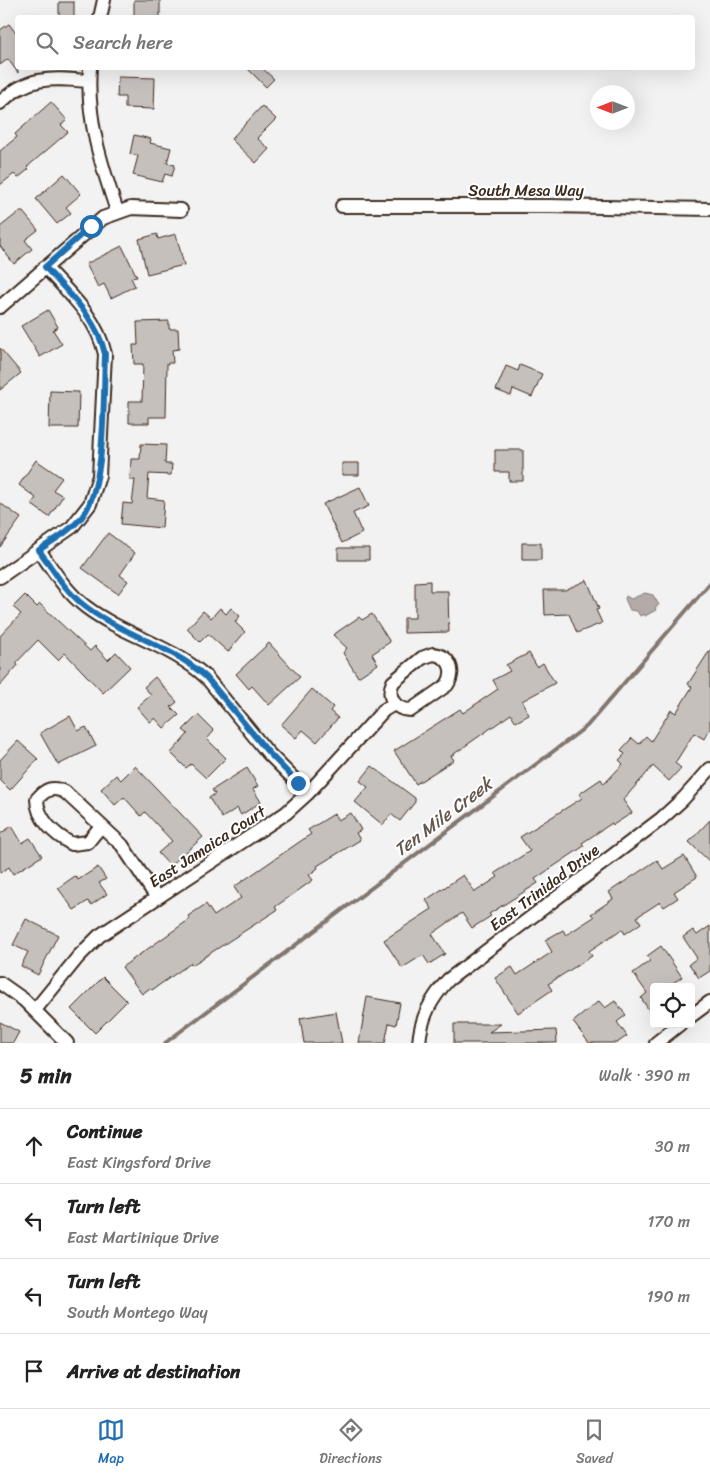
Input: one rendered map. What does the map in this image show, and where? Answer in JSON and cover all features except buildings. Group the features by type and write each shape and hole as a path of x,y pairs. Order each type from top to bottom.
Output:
{"street":[{"path":"101,15 104,0"},
{"path":"90,70 93,132 101,164 117,211"},
{"path":"0,103 23,85 38,80 53,78 89,81"},
{"name":"South Mesa Way","path":"342,206 549,206 710,209"},
{"path":"0,307 91,226 117,211 131,208 181,210"},
{"path":"0,577 72,527 90,504 99,476 105,354 96,326 45,267"},
{"path":"39,550 64,586 85,606 170,651 195,667 206,677 268,752 308,793"},
{"path":"438,655 448,662 452,674 447,685 442,689 411,710 405,710 394,704 390,693 393,682 422,658 438,655"},
{"name":"East Jamaica Court","path":"35,1010 88,946 110,928 274,822 308,793 384,710 394,704"},
{"name":"East Trinidad Drive","path":"419,1043 423,1017 429,1004 448,980 661,819 683,799 710,769"},
{"path":"101,826 88,842 72,844 42,819 37,810 37,799 45,790 56,788 65,792 122,845 157,898"},
{"path":"0,983 35,1010 67,1043"},
{"path":"695,1013 710,1002"},
{"path":"656,1043 675,1028"}],"shaded area":[{"path":"645,593 653,595 659,605 655,607 656,610 645,616 644,614 640,616 637,611 630,610 625,599 626,596 631,599"}],"waterway":[{"name":"Ten Mile Creek","path":"165,1043 587,726 710,583"}],"route":[{"path":"91,226 45,267 87,314 96,326 102,339 105,354 99,476 96,490 82,516 61,536 39,550 64,586 85,606 183,658 195,667 206,677 268,752 298,783"}]}
